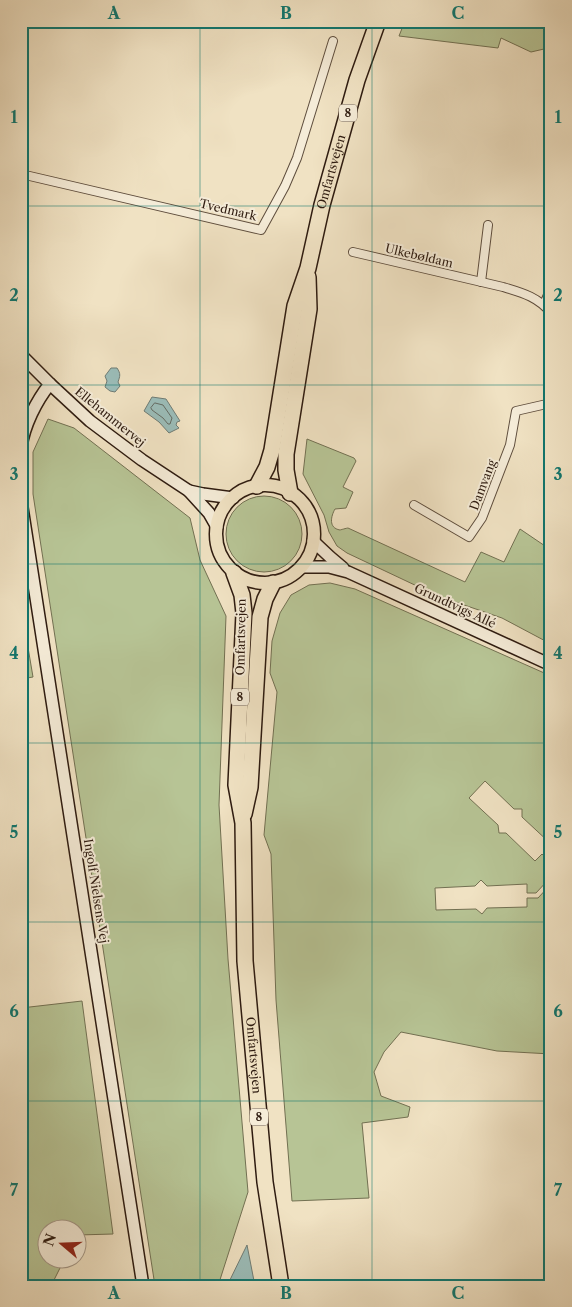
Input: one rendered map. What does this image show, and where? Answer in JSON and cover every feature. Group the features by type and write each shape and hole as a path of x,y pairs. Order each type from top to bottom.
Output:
{"highway":[{"name":"Omfartsvejen","path":"257,486 267,467 272,450 294,306 308,268 322,205 354,89 378,21"},
{"name":"Omfartsvejen","path":"290,492 286,470 286,454 309,309 308,268"},
{"name":"Omfartsvejen","path":"234,573 242,595 244,613 236,785 243,823 245,961 265,1182 281,1286"},
{"name":"Omfartsvejen","path":"243,823 250,787 260,617 265,599 273,583"}],"main road":[{"path":"234,573 257,583 273,583 291,576 309,556 313,541 313,525 302,503 290,492 274,486 257,486"},
{"name":"8","path":"234,573 221,556 217,542 217,527 221,514 228,502 240,492 257,486"}],"street":[{"name":"Tvedmark","path":"21,174 261,230 286,186 297,158 333,41"},
{"path":"480,282 488,225"},
{"name":"Ulkebøldam","path":"353,252 526,294 544,304 551,313"},
{"path":"544,304 551,288"},
{"name":"Ellehammervej","path":"21,355 90,421 142,460 189,491 209,513 217,527"},
{"path":"21,448 34,407 50,384"},
{"name":"Damvang","path":"414,505 469,537 482,518 510,444 516,411 551,403"},
{"name":"Ellehammervej","path":"189,491 233,498"},
{"name":"Ingolf Nielsens Vej","path":"21,501 143,1286"},
{"name":"Grundtvigs Allé","path":"313,541 348,572"},
{"name":"Grundtvigs Allé","path":"301,567 329,567 348,572 551,664"}],"green space":[{"path":"405,21 551,21 551,38 544,49 531,52 501,38 498,48 399,36"},
{"path":"48,419 74,428 190,518 200,560 226,616 219,805 228,959 248,1192 218,1286 155,1286 33,494 33,452"},
{"path":"307,439 354,458 356,461 343,487 353,492 346,508 335,509 332,515 332,524 336,529 348,528 465,582 481,552 504,562 520,529 551,550 551,644 502,618 438,596 347,553 337,546 303,474"},
{"path":"264,496 278,499 291,507 299,520 302,534 299,548 291,561 278,569 264,572 250,569 237,561 229,548 226,534 229,520 237,507 250,499"},
{"path":"330,583 355,589 551,676 551,844 522,817 522,809 514,809 485,781 469,798 498,825 499,833 506,833 535,861 542,854 548,860 549,879 536,893 527,893 527,884 487,886 481,880 475,886 435,888 436,910 476,909 482,914 487,908 527,907 527,898 538,898 551,884 551,1054 497,1051 401,1032 384,1052 374,1072 381,1096 410,1107 408,1117 362,1123 369,1198 292,1201 276,1000 271,854 264,835 277,692 270,673 272,641 280,613 291,595 309,585"},
{"path":"21,606 33,677 21,679"},
{"path":"82,1001 113,1234 88,1235 88,1220 38,1220 38,1270 59,1270 51,1286 21,1286 21,1008"}],"water":[{"path":"111,368 117,368 120,373 118,382 120,386 115,392 105,387 107,381 105,376"},
{"path":"152,397 166,399 180,421 176,425 179,428 169,433 159,422 144,411"},
{"path":"247,1245 255,1286 227,1286"}]}
